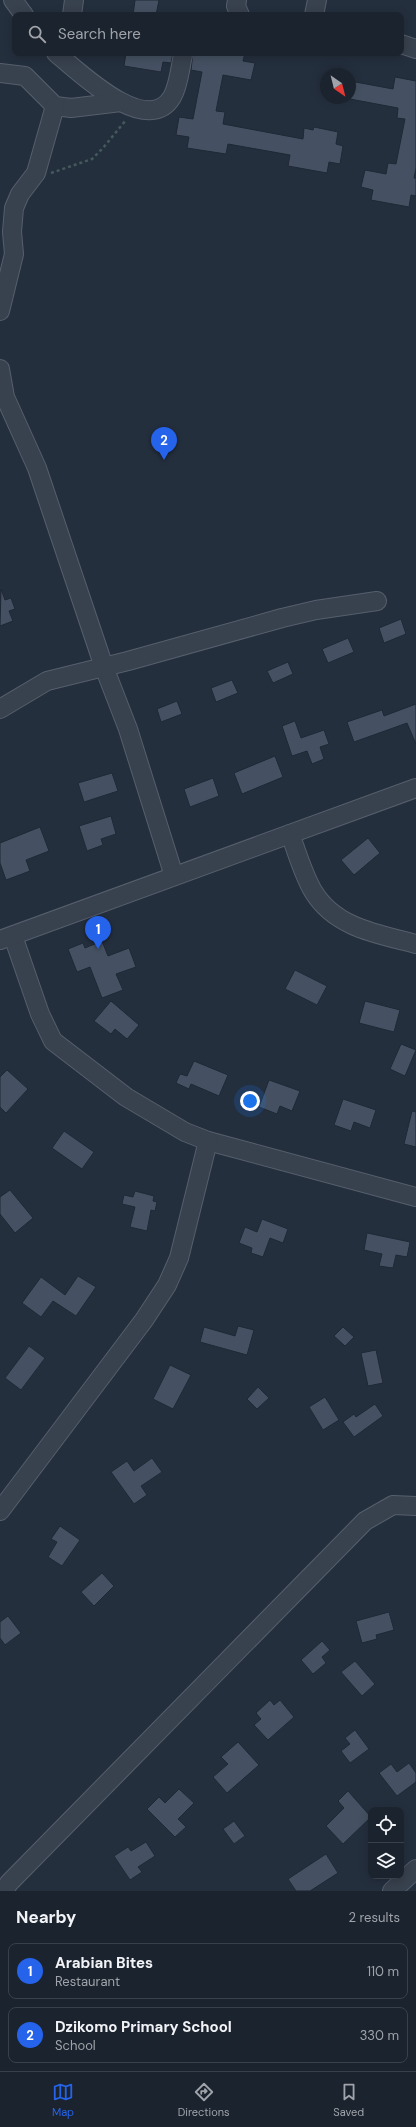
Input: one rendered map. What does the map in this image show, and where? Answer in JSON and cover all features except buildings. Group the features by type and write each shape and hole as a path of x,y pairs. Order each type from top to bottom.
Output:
{"street":[{"path":"0,3 6,0"},
{"path":"14,0 22,12"},
{"path":"72,12 74,0"},
{"path":"237,0 236,6 239,12"},
{"path":"315,12 317,0"},
{"path":"404,45 416,48"},
{"path":"0,73 25,76 55,106 71,108 128,105 152,110 159,108 172,98 183,56"},
{"path":"72,60 94,85 128,105"},
{"path":"0,311 14,254 12,232 14,208 20,194 36,173 55,106"},
{"path":"0,369 5,397 36,468 104,667 128,729 174,876"},
{"path":"0,709 47,681 104,667 282,618 316,610 377,601"},
{"path":"416,788 7,938 53,1041 126,1097 185,1132 208,1141 416,1197"},
{"path":"290,834 312,890 327,910 358,928 416,944"},
{"path":"0,1511 144,1320 167,1284 179,1258 208,1141"},
{"path":"4,1891 19,1873 365,1521 393,1505 416,1506"},
{"path":"392,1891 416,1869"}],"path":[{"path":"29,181 41,175 92,159 104,148 128,105"}],"place":[{"name":"Dzikomo Primary School","path":"164,460"},
{"name":"Arabian Bites","path":"98,949"}]}
